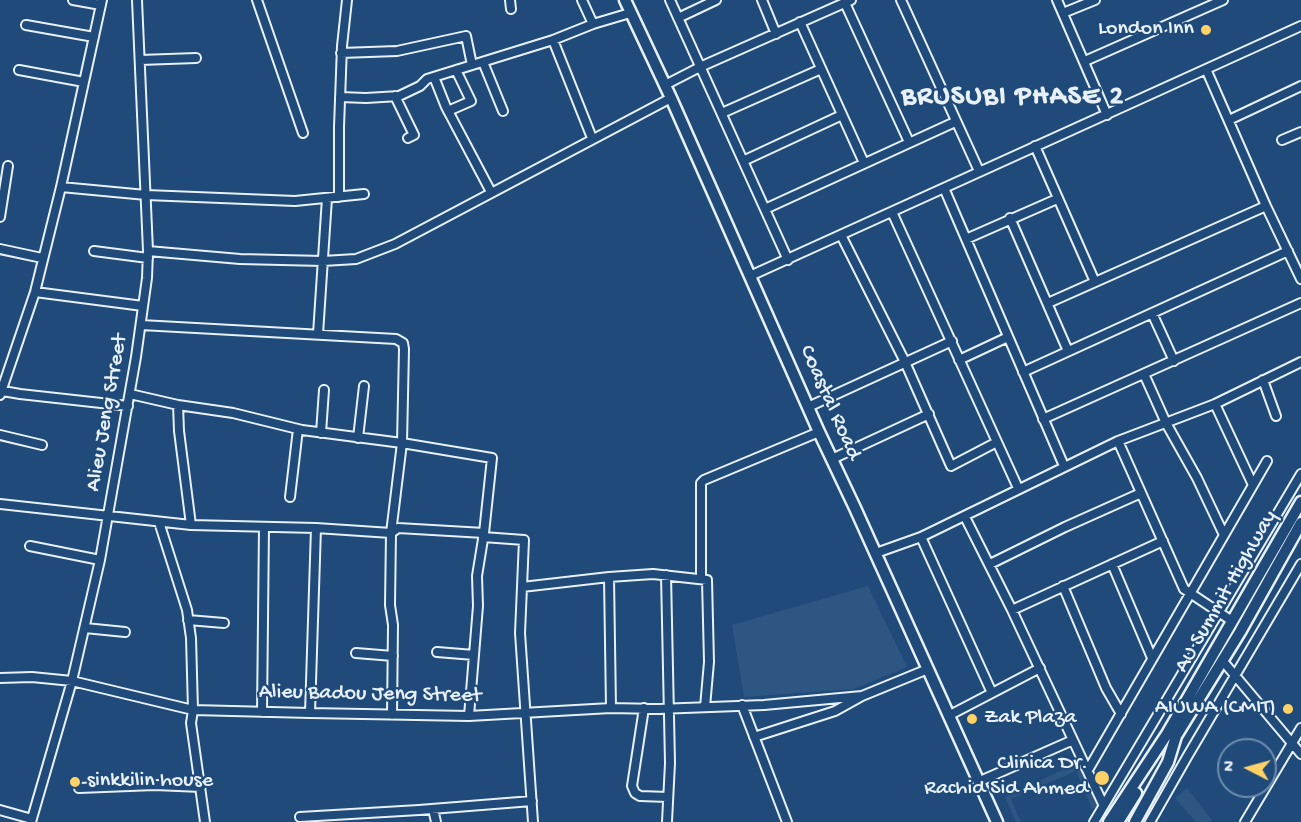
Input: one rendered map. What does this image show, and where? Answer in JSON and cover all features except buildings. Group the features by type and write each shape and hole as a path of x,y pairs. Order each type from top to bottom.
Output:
{"main road":[{"name":"Coastal Road","path":"625,0 997,822"},
{"name":"AU Summit Highway","path":"1135,822 1168,762 1172,735 1232,621 1301,502"},
{"name":"AU Summit Highway","path":"1109,822 1172,735 1240,632 1301,523"},
{"path":"1118,822 1172,735"},
{"path":"1129,822 1172,735"}],"street":[{"path":"73,0 102,2 35,292 1,393 128,405"},
{"name":"Alieu Jeng Street","path":"31,821 85,628 108,517 141,325 148,254 138,0"},
{"path":"257,0 303,133"},
{"path":"339,197 340,96 347,0"},
{"path":"582,0 593,24"},
{"path":"670,0 788,260"},
{"path":"678,18 716,0"},
{"path":"762,0 776,34"},
{"path":"901,0 979,171"},
{"path":"1057,0 1107,115"},
{"path":"1063,13 1095,0"},
{"path":"1085,61 1223,0"},
{"path":"665,85 848,1 909,142"},
{"path":"340,96 366,98 395,96 420,86 434,76 553,40 593,24 630,13"},
{"path":"800,22 864,163"},
{"path":"26,25 94,36"},
{"path":"750,276 1301,26"},
{"path":"342,53 397,51 466,36 472,65"},
{"path":"553,40 592,138"},
{"path":"140,60 196,58"},
{"path":"483,62 503,111"},
{"path":"722,113 821,69"},
{"path":"1206,69 1266,206 1301,279"},
{"path":"19,70 84,82"},
{"path":"448,111 471,101 456,70"},
{"path":"434,76 448,111 491,192"},
{"path":"1229,120 1301,86"},
{"path":"395,96 414,135 408,138"},
{"path":"94,251 240,259 323,261 356,259 395,243 671,98"},
{"path":"743,161 842,115"},
{"path":"765,209 955,122"},
{"path":"1282,140 1301,132"},
{"path":"1035,146 1095,282"},
{"path":"0,218 8,166"},
{"path":"61,187 146,195 295,201 364,194"},
{"path":"944,188 1064,466"},
{"path":"318,334 327,198"},
{"path":"966,239 1057,199"},
{"path":"1048,303 1266,206"},
{"path":"892,212 1018,488"},
{"path":"1010,218 1068,351"},
{"path":"842,235 905,362 951,466 997,442"},
{"path":"0,249 42,258"},
{"path":"1023,372 1288,251"},
{"path":"35,292 143,306"},
{"path":"1043,419 1301,303"},
{"path":"1152,313 1174,361"},
{"path":"141,325 396,339 403,343 402,443 391,533 392,715"},
{"path":"959,360 1008,338"},
{"path":"808,407 952,341"},
{"path":"876,553 921,537 966,517 1018,488 1118,441 1215,404 1301,362"},
{"path":"1144,374 1166,423 1197,478 1224,535"},
{"path":"1263,380 1276,416"},
{"path":"358,438 364,386"},
{"path":"321,433 324,390"},
{"path":"130,394 178,405 233,413 298,429 492,458 477,576 478,606 469,716"},
{"path":"1215,404 1253,485"},
{"path":"178,405 179,431 191,525"},
{"path":"832,459 928,414"},
{"path":"290,497 298,429"},
{"path":"701,579 701,483 819,432"},
{"path":"0,435 42,445"},
{"path":"1118,441 1184,589 1232,621"},
{"path":"1088,770 1267,461"},
{"path":"1094,822 1301,474"},
{"path":"990,564 1141,493"},
{"path":"2,507 191,525 316,528 391,533 398,528 524,540 520,633 533,822"},
{"path":"966,517 1103,804"},
{"path":"159,522 187,610 193,710 191,723 205,822"},
{"path":"262,712 264,527"},
{"path":"310,713 316,528"},
{"path":"921,537 992,693"},
{"path":"1012,610 1163,541"},
{"path":"30,546 100,560"},
{"path":"1112,564 1152,658"},
{"path":"1150,822 1301,564"},
{"path":"666,575 669,708 667,822"},
{"path":"522,587 609,577 666,575 707,580 709,663 705,707"},
{"path":"609,577 611,708"},
{"path":"1063,586 1106,688 1121,714"},
{"path":"188,620 224,623"},
{"path":"85,628 125,632"},
{"path":"437,652 474,655"},
{"path":"356,653 393,656"},
{"path":"1222,660 1301,754"},
{"path":"948,716 1040,668"},
{"path":"754,737 835,711 862,696 928,669"},
{"name":"Alieu Badou Jeng Street","path":"0,678 32,677 72,681 193,710 392,715 469,716 611,708 705,707 862,696"},
{"path":"742,705 787,822"},
{"path":"644,708 632,786 635,793 640,796 668,797"},
{"path":"1245,822 1301,728"},
{"path":"978,782 1073,740"},
{"path":"78,788 155,785 201,787"},
{"path":"300,817 532,801"},
{"path":"433,809 436,822"},
{"path":"0,810 31,821"}],"shaded area":[{"path":"868,586 907,667 854,689 744,697 732,625"},
{"path":"1079,762 1099,806 1092,809 1076,771 1011,799 1021,822 1016,822 1005,797"},
{"path":"1187,788 1212,820 1210,822 1196,822 1175,798"}],"place":[{"name":"London Inn","path":"1206,30"},
{"name":"AIUWA (CMIT)","path":"1288,709"},
{"name":"Zak Plaza","path":"972,719"},
{"name":"Clinica Dr. Rachid Sid Ahmed","path":"1102,778"},
{"name":"sinkkilin house","path":"75,782"}],"district":[{"name":"BRUSUBI PHASE 2","path":"1013,99"}]}
